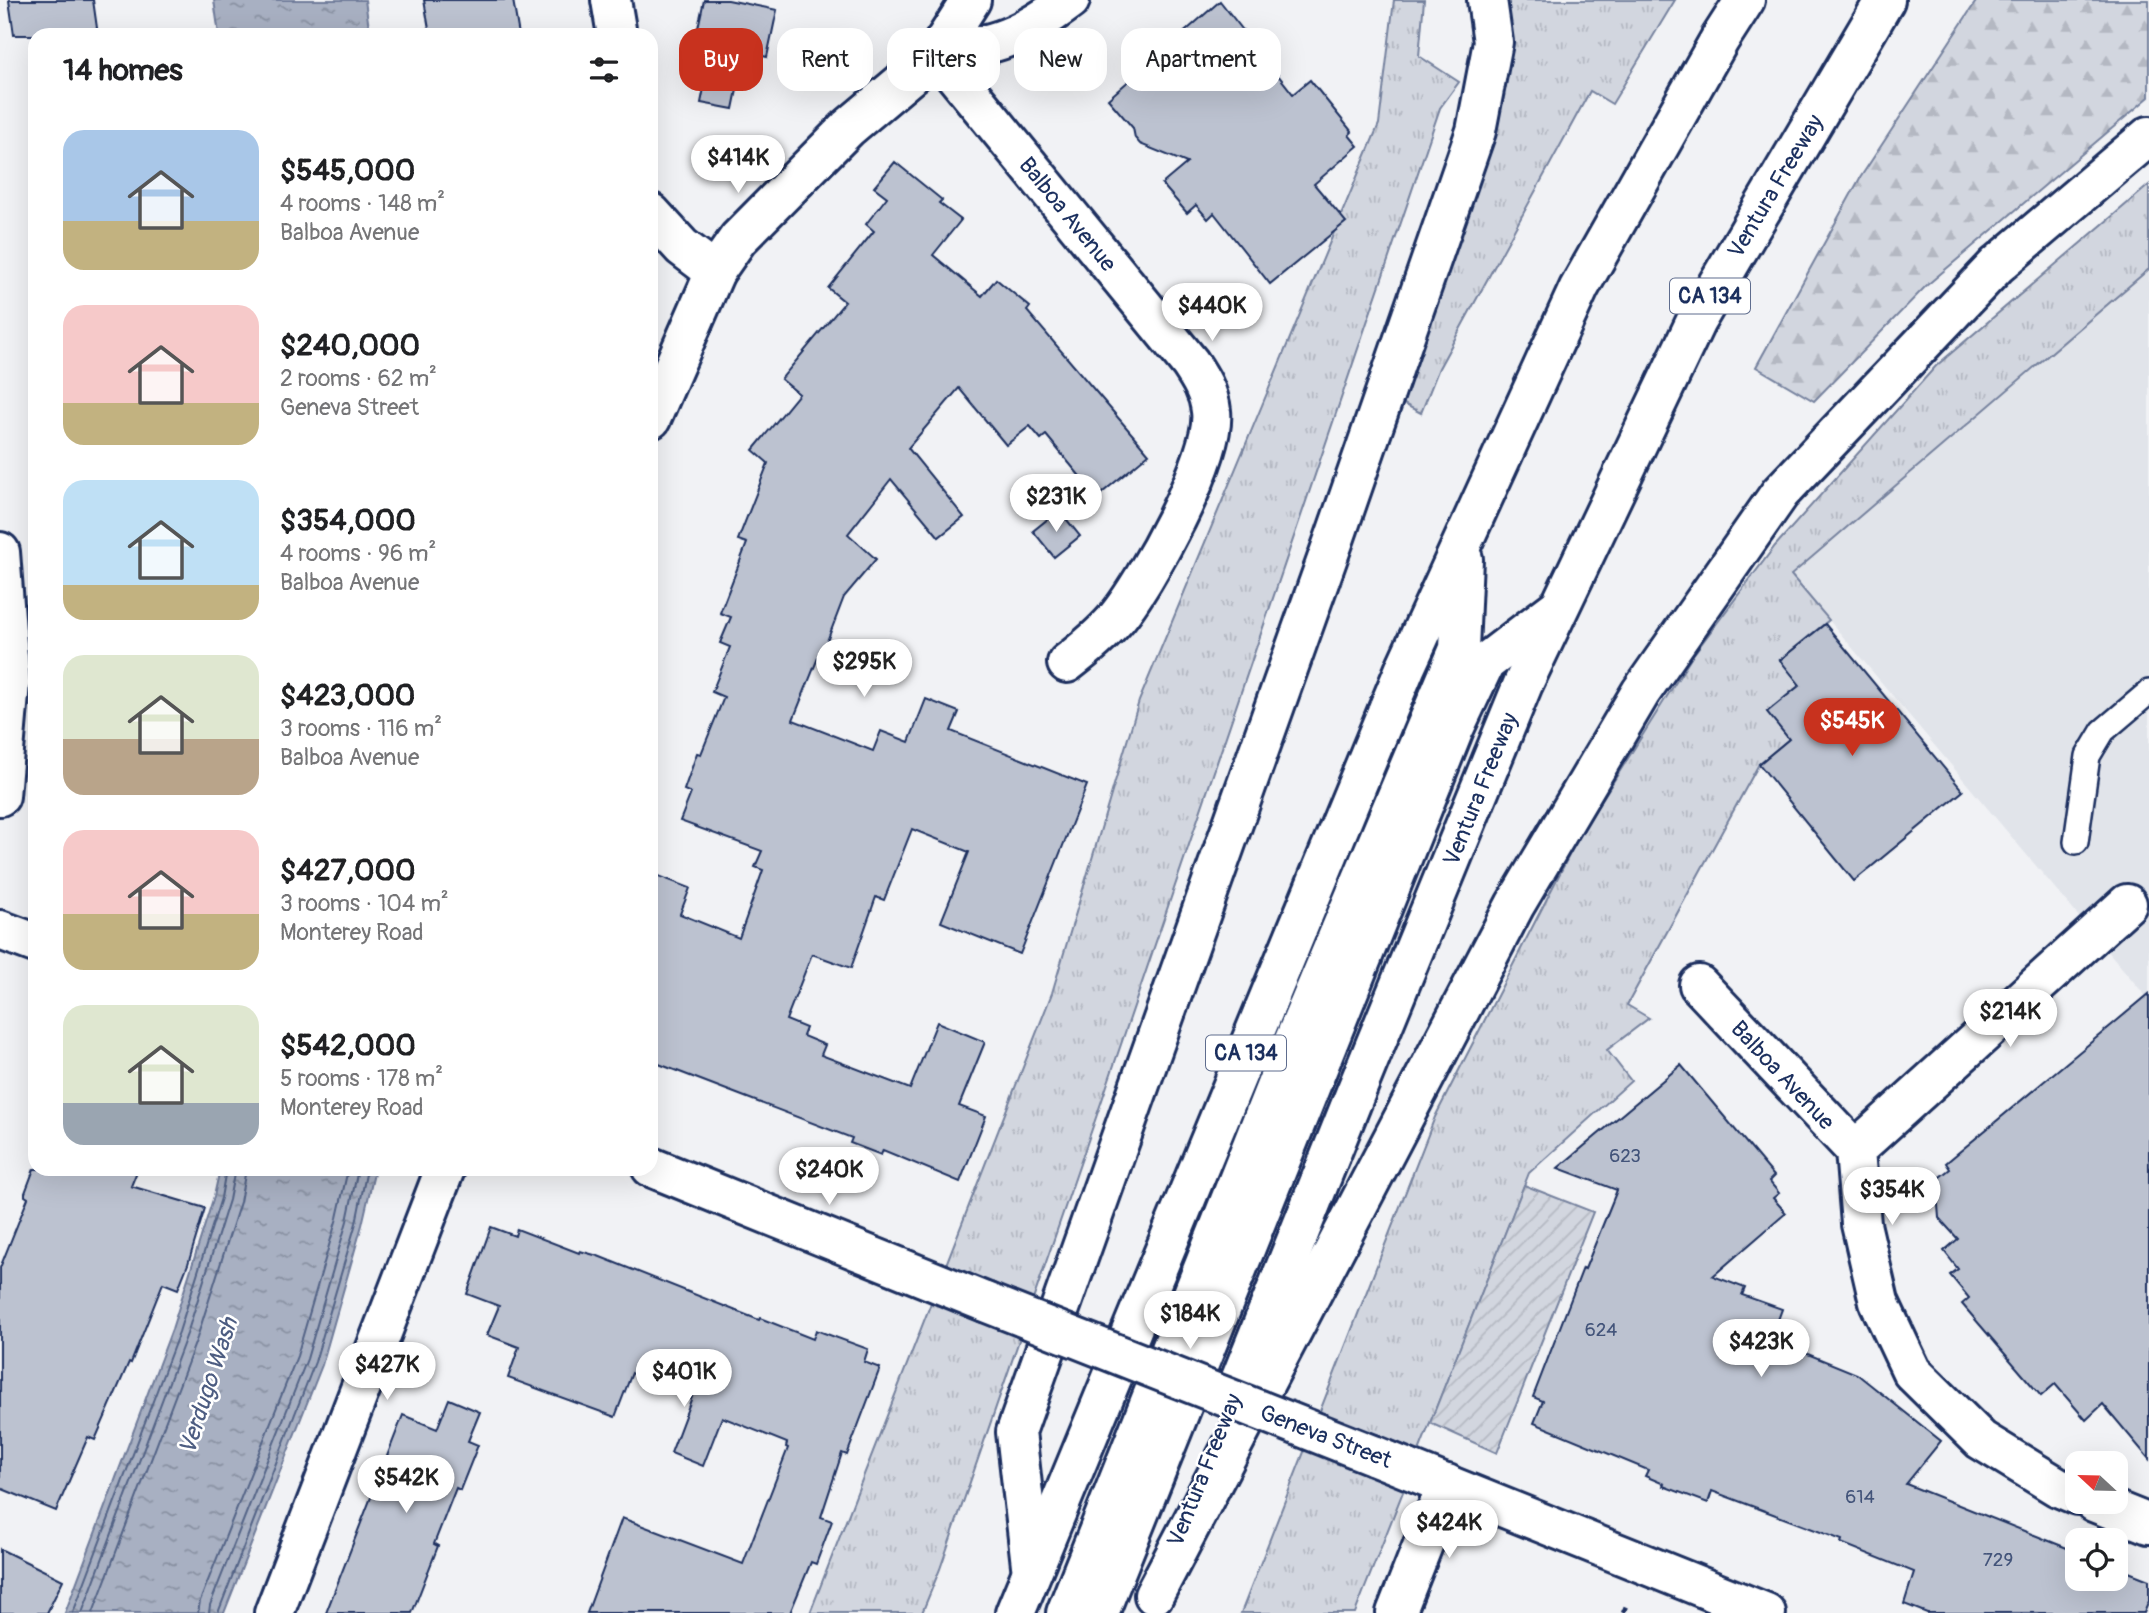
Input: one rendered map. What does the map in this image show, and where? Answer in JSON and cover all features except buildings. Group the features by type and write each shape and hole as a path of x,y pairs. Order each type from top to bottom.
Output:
{"main road":[{"path":"611,0 616,28"},
{"path":"953,28 971,0"},
{"path":"1000,41 1037,25 1070,0"},
{"path":"1032,1570 1016,1432 1335,537 1476,131 1493,42 1488,0"},
{"name":"CA 134","path":"1015,1613 1406,666 1579,288 1720,39 1745,0"},
{"name":"Ventura Freeway","path":"1151,1604 1365,1068 1523,684 1696,321 1885,0"},
{"path":"658,403 715,272 747,229 848,128 892,91"},
{"name":"Balboa Avenue","path":"968,91 1190,363 1205,386 1212,413 1210,439 1200,465 1157,556 1137,590 1115,619 1092,644 1067,663"},
{"path":"1151,1604 1515,905 1641,692 1780,493 1997,265 2149,136"},
{"path":"658,221 682,247 715,272"},
{"path":"1066,1613 1292,1045 1460,649 1464,539"},
{"path":"0,552 10,683 0,796"},
{"path":"1099,1613 1454,729 1485,663 1560,606"},
{"path":"2065,1490 1981,1440 1912,1372 1879,1302 1861,1224 1855,1150 2127,904"},
{"path":"0,930 28,940"},
{"name":"Balboa Avenue","path":"1699,985 1855,1150"},
{"name":"Geneva Street","path":"658,1170 1766,1613"},
{"path":"274,1613 442,1176"},
{"path":"1396,1613 1447,1484"},
{"path":"2124,1514 2149,1524"}],"lane":[{"path":"2076,842 2088,755 2103,731 2149,692"}],"path":[{"path":"1623,1613 1626,1606"}],"shaded area":[{"path":"2149,269 2149,1000 1791,575"}],"green space":[{"path":"1394,0 1424,0 1419,56 1459,82 1440,108 940,1569 922,1613 810,1613 1052,993 1139,701 1379,124"},
{"path":"1508,0 1675,0 1612,104 1590,91 1439,368 1421,413 1398,401 1508,68"},
{"path":"1977,0 2149,0 2149,97 1926,286 1814,401 1756,367 1860,178"},
{"path":"2149,185 2149,269 1791,575 1829,620 1780,660 1800,685 1767,712 1789,739 1759,764 1627,1005 1649,1018 1607,1050 1631,1081 1529,1173 1355,1613 1241,1613 1435,1117 1579,836 1693,655 1775,546 1936,366"},
{"path":"1524,1185 1593,1212 1497,1453 1430,1423"}],"water":[{"path":"214,0 365,0 369,28 218,28"},
{"name":"Verdugo Wash","path":"218,1176 373,1176 322,1365 224,1613 65,1613 172,1329"}]}
